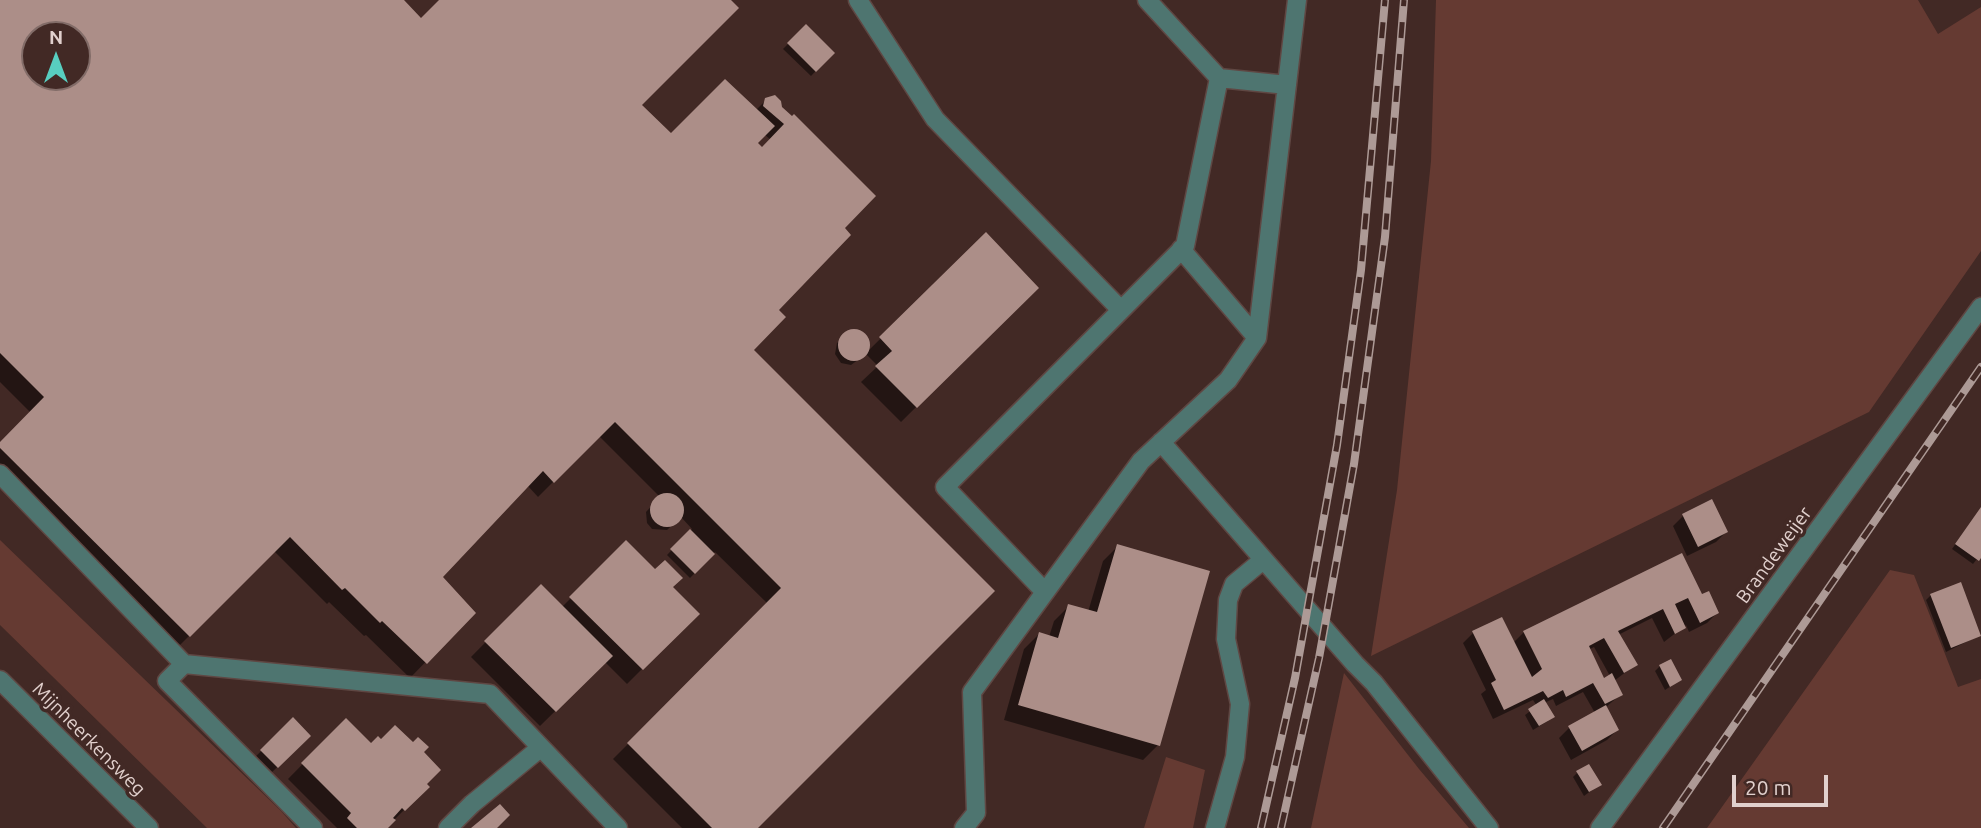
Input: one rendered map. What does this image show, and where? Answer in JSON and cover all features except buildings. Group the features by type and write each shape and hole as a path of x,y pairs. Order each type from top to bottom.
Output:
{"street":[{"path":"858,0 936,119 1121,310"},
{"path":"1147,0 1219,78 1287,85"},
{"path":"964,828 976,813 972,692 1141,461 1228,380 1257,338 1297,0"},
{"path":"1045,592 945,487 1185,246 1219,78"},
{"path":"1181,249 1257,338"},
{"name":"Brandeweijer","path":"1600,828 1981,307"},
{"path":"1161,442 1374,683 1489,828"},
{"path":"0,474 184,664 490,694 618,828"},
{"path":"1215,828 1234,757 1240,704 1226,639 1228,600 1234,584 1263,560"},
{"path":"184,664 167,681 313,828"},
{"name":"Mijnheerkensweg","path":"0,680 149,828"},
{"path":"448,828 472,804 540,749"}],"shaded area":[{"path":"1436,0 1918,0 1938,34 1981,7 1981,251 1869,412 1371,656 1397,490 1431,161"},
{"path":"0,540 296,828 207,828 0,625"},
{"path":"1890,570 1914,575 1958,687 1981,679 1981,828 1707,828"},
{"path":"1344,673 1419,769 1469,828 1311,828"},
{"path":"1166,757 1205,770 1193,828 1144,828"}],"railway":[{"path":"1261,828 1295,678 1337,445 1361,270 1385,0"},
{"path":"1281,828 1319,658 1354,464 1385,237 1404,0"},
{"path":"1663,828 1981,367"}]}
